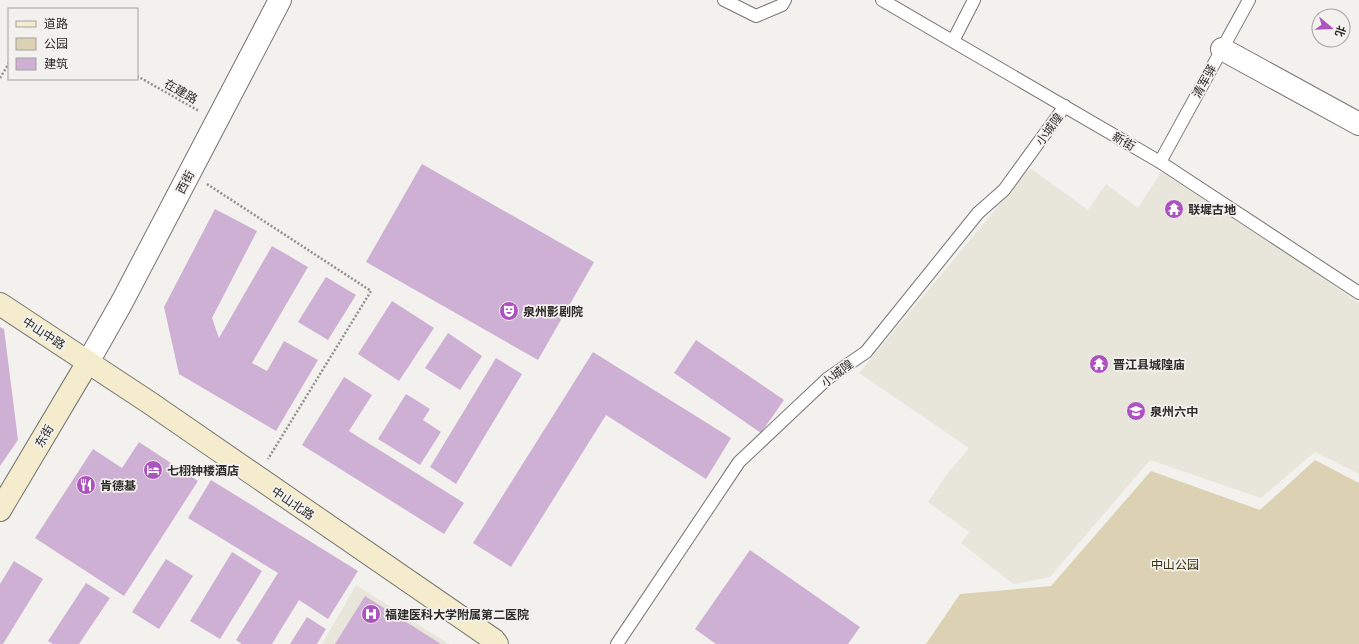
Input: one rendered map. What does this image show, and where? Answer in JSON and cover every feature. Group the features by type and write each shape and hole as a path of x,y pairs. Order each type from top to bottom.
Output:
{"street":[{"name":"西街","path":"88,362 122,302 280,0"},
{"path":"1222,49 1359,124"},
{"name":"中山中路","path":"0,304 88,362"},
{"name":"中山北路","path":"88,362 150,403 256,478 498,644"},
{"name":"东街","path":"0,510 88,362"}],"lane":[{"path":"724,0 756,16 782,5 785,0"},
{"name":"新街","path":"882,0 1160,162 1359,293"},
{"path":"953,41 974,0"},
{"name":"清军驿","path":"1160,162 1249,0"},
{"name":"小城隍","path":"617,644 739,462 827,379 866,352 978,213 1004,190 1065,106"}],"path":[{"path":"0,78 8,65"},
{"name":"在建路","path":"138,77 217,121"},
{"path":"190,173 371,291 256,478"}],"shaded area":[{"name":"泉州六中","path":"1030,168 1088,210 1106,184 1138,208 1161,172 1290,255 1359,303 1359,474 1315,452 1261,498 1150,460 1050,577 1013,584 961,543 969,532 928,502 947,474 969,448 859,373"},
{"name":"福建医科大学附属第二医院","path":"356,585 449,644 322,644"}],"green space":[{"name":"中山公园","path":"1315,460 1359,483 1359,644 926,644 960,594 1051,586 1151,471 1260,510"}],"building":[{"name":"泉州影剧院","path":"422,164 594,262 538,360 366,262"},
{"path":"215,209 257,231 212,318 219,338 272,246 308,267 252,363 267,371 284,341 318,360 276,431 179,374 164,307"},
{"path":"326,277 356,295 328,340 298,322"},
{"path":"392,301 434,328 399,381 358,354"},
{"path":"0,327 4,329 18,440 0,466"},
{"path":"448,333 482,356 460,390 425,368"},
{"path":"696,340 784,400 761,433 674,373"},
{"path":"593,352 731,438 706,479 606,415 511,567 473,543"},
{"path":"496,358 522,374 456,484 430,467"},
{"path":"344,377 372,395 349,431 464,503 444,534 302,445"},
{"path":"406,394 430,409 423,420 441,432 420,465 378,439"},
{"path":"139,442 198,481 124,596 35,538 93,449 122,468"},
{"path":"211,480 358,571 328,619 299,600 272,644 242,644 236,640 278,573 188,518"},
{"path":"750,550 860,627 848,644 716,644 695,629"},
{"path":"232,552 262,571 220,639 190,621"},
{"path":"166,559 193,576 159,629 132,612"},
{"path":"14,561 43,579 3,644 0,644 0,584"},
{"path":"86,583 110,598 79,644 53,644 48,641"},
{"name":"福建医科大学附属第二医院","path":"365,596 441,644 335,644"},
{"path":"307,617 326,629 317,644 290,644"}],"place":[{"name":"联墀古地","path":"1174,209"},
{"name":"泉州影剧院","path":"509,311"},
{"name":"晋江县城隍庙","path":"1099,364"},
{"name":"泉州六中","path":"1136,411"},
{"name":"七栩钟楼酒店","path":"153,470"},
{"name":"肯德基","path":"86,485"},
{"name":"福建医科大学附属第二医院","path":"371,614"}]}
